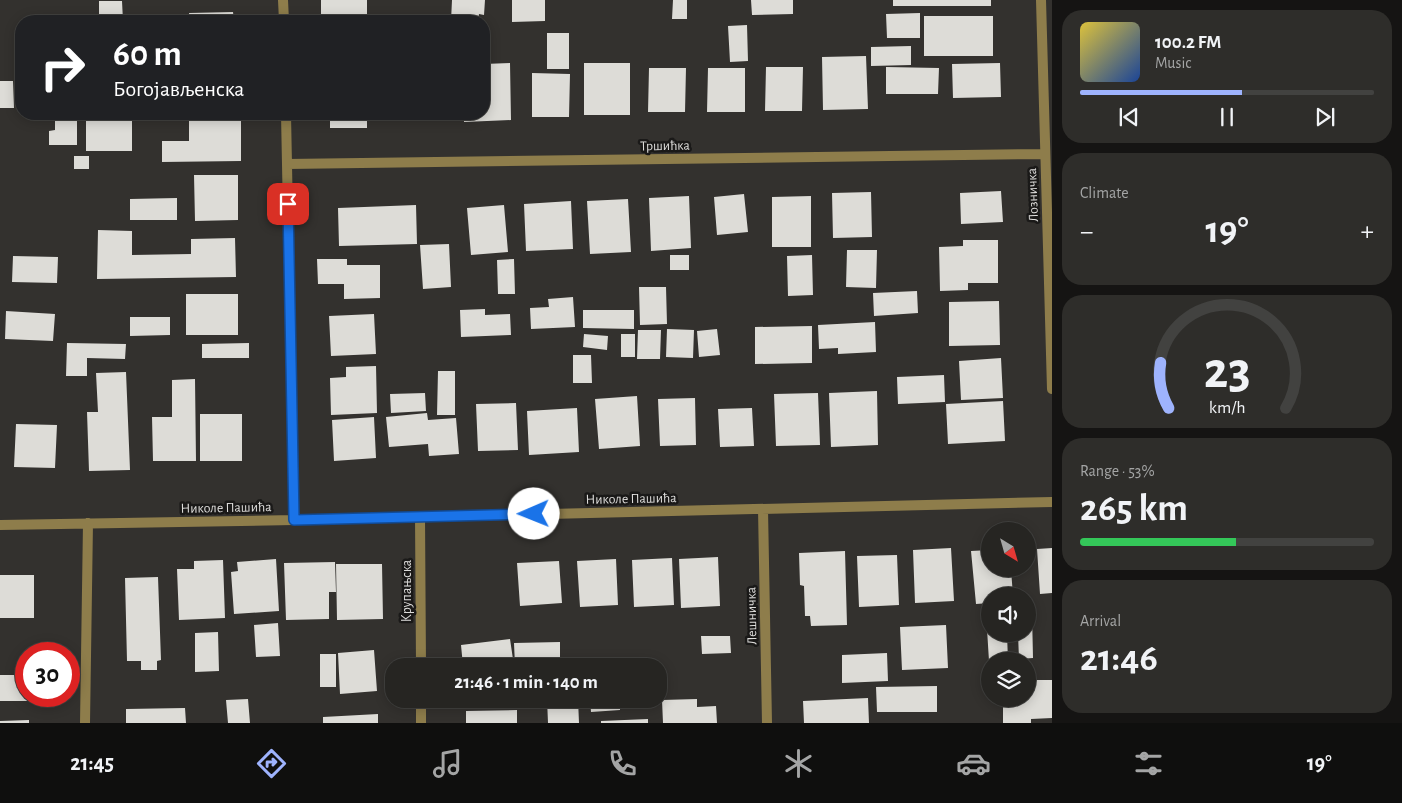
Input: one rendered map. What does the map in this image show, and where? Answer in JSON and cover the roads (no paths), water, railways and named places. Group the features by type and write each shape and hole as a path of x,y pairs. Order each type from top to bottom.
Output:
{"street":[{"path":"283,0 284,15"},
{"name":"Лозничка","path":"1041,0 1052,389"},
{"path":"286,120 294,520"},
{"name":"Тршићка","path":"287,164 1044,154"},
{"name":"Николе Пашића","path":"0,525 1052,502"},
{"name":"Лешничка","path":"763,509 767,723"},
{"name":"Крупањска","path":"420,516 421,658"},
{"path":"85,723 88,523"},
{"path":"421,708 421,723"}]}
